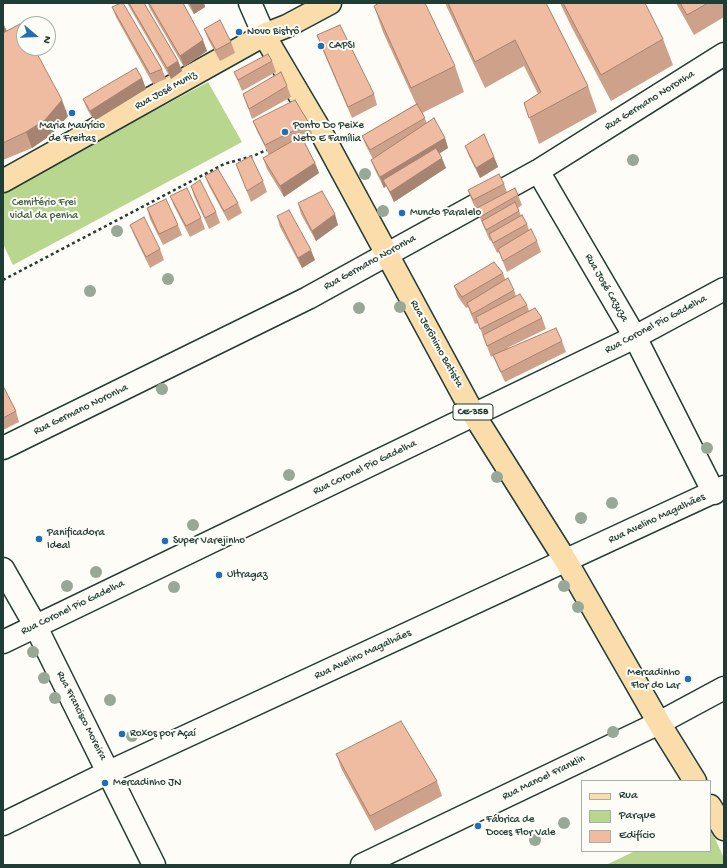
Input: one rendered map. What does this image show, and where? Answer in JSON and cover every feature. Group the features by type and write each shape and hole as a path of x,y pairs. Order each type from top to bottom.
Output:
{"main road":[{"name":"Rua José Muniz","path":"3,181 264,35 287,26 330,3"},
{"name":"Rua Jerônimo Batista","path":"264,35 316,123 474,415 566,561 659,723 694,780"},
{"path":"711,808 724,829"}],"street":[{"name":"Rua Jerônimo Batista","path":"250,3 264,35"},
{"name":"Rua Germano Noronha","path":"3,448 308,298 538,171 724,54"},
{"name":"Rua José Cazuza","path":"538,171 636,337 719,490"},
{"name":"Rua Coronel Pio Gadelha","path":"3,642 636,337 724,289"},
{"name":"Rua Avelino Magalhães","path":"3,824 109,772 719,490"},
{"name":"Rua Francisco Moreira","path":"3,569 35,626 154,865"},
{"name":"Rua Manoel Franklin","path":"362,865 659,723 724,688"}],"path":[{"path":"3,280 224,164 253,156 272,147"}],"green space":[{"name":"Cemitério Frei vidal da penha","path":"208,82 242,142 13,265 3,244 3,192"},
{"path":"711,830 724,858 724,865 606,865 633,852 711,852"}],"building":[{"path":"123,3 162,69 150,74 112,7"},
{"path":"129,3 144,3 178,61 167,68"},
{"path":"149,3 183,3 203,40 180,56"},
{"path":"379,3 425,3 455,66 411,88 374,6"},
{"path":"448,3 546,3 588,86 529,118 524,103 541,92 515,40 475,62"},
{"path":"563,3 645,3 663,39 601,75"},
{"path":"680,3 708,3 687,15"},
{"path":"220,20 231,42 216,50 204,29"},
{"path":"340,25 374,94 348,107 317,35"},
{"path":"16,26 16,56 38,56 62,100 45,120 26,132 3,143 3,33"},
{"path":"268,54 272,61 238,80 234,72"},
{"path":"136,68 142,78 90,111 83,99"},
{"path":"281,72 287,86 249,109 243,94"},
{"path":"295,100 309,123 265,145 253,121"},
{"path":"417,104 425,118 370,150 362,136"},
{"path":"434,118 445,138 380,177 371,160"},
{"path":"484,134 494,157 476,168 465,146"},
{"path":"301,136 315,163 280,186 263,158"},
{"path":"436,148 442,158 390,192 383,180"},
{"path":"251,156 263,181 247,191 236,164"},
{"path":"218,169 238,203 224,211 205,176"},
{"path":"499,174 504,184 473,200 468,190"},
{"path":"200,180 216,212 205,218 191,186"},
{"path":"187,188 201,218 186,226 170,196"},
{"path":"515,188 518,195 480,217 477,208"},
{"path":"322,191 335,214 312,231 298,203"},
{"path":"166,199 178,225 159,234 147,208"},
{"path":"515,202 519,211 486,230 482,221"},
{"path":"289,210 311,250 298,258 277,216"},
{"path":"522,215 527,224 493,243 489,234"},
{"path":"144,217 160,249 146,257 130,225"},
{"path":"531,229 537,241 503,261 498,249"},
{"path":"494,262 503,273 462,297 454,286"},
{"path":"508,278 514,290 472,314 467,303"},
{"path":"520,294 527,305 480,329 476,317"},
{"path":"535,308 542,318 487,346 483,335"},
{"path":"556,328 562,341 501,372 493,355"},
{"path":"3,386 16,411 3,418"},
{"path":"401,721 437,781 370,816 336,754"}],"place":[{"name":"Novo Bistrô","path":"239,32"},
{"name":"CAPSI","path":"321,46"},
{"name":"Maria Maurício de Freitas","path":"72,113"},
{"name":"Ponto Do Peixe Neto E Família","path":"285,132"},
{"name":"Mundo Paralelo","path":"402,213"},
{"name":"Panificadora Ideal","path":"39,539"},
{"name":"Super Varejinho","path":"165,541"},
{"name":"Ultragaz","path":"219,575"},
{"name":"Mercadinho Flor do Lar","path":"688,679"},
{"name":"Roxos por Açaí","path":"122,734"},
{"name":"Mercadinho JN","path":"105,783"},
{"name":"Fábrica de Doces Flor Vale","path":"478,826"}]}
